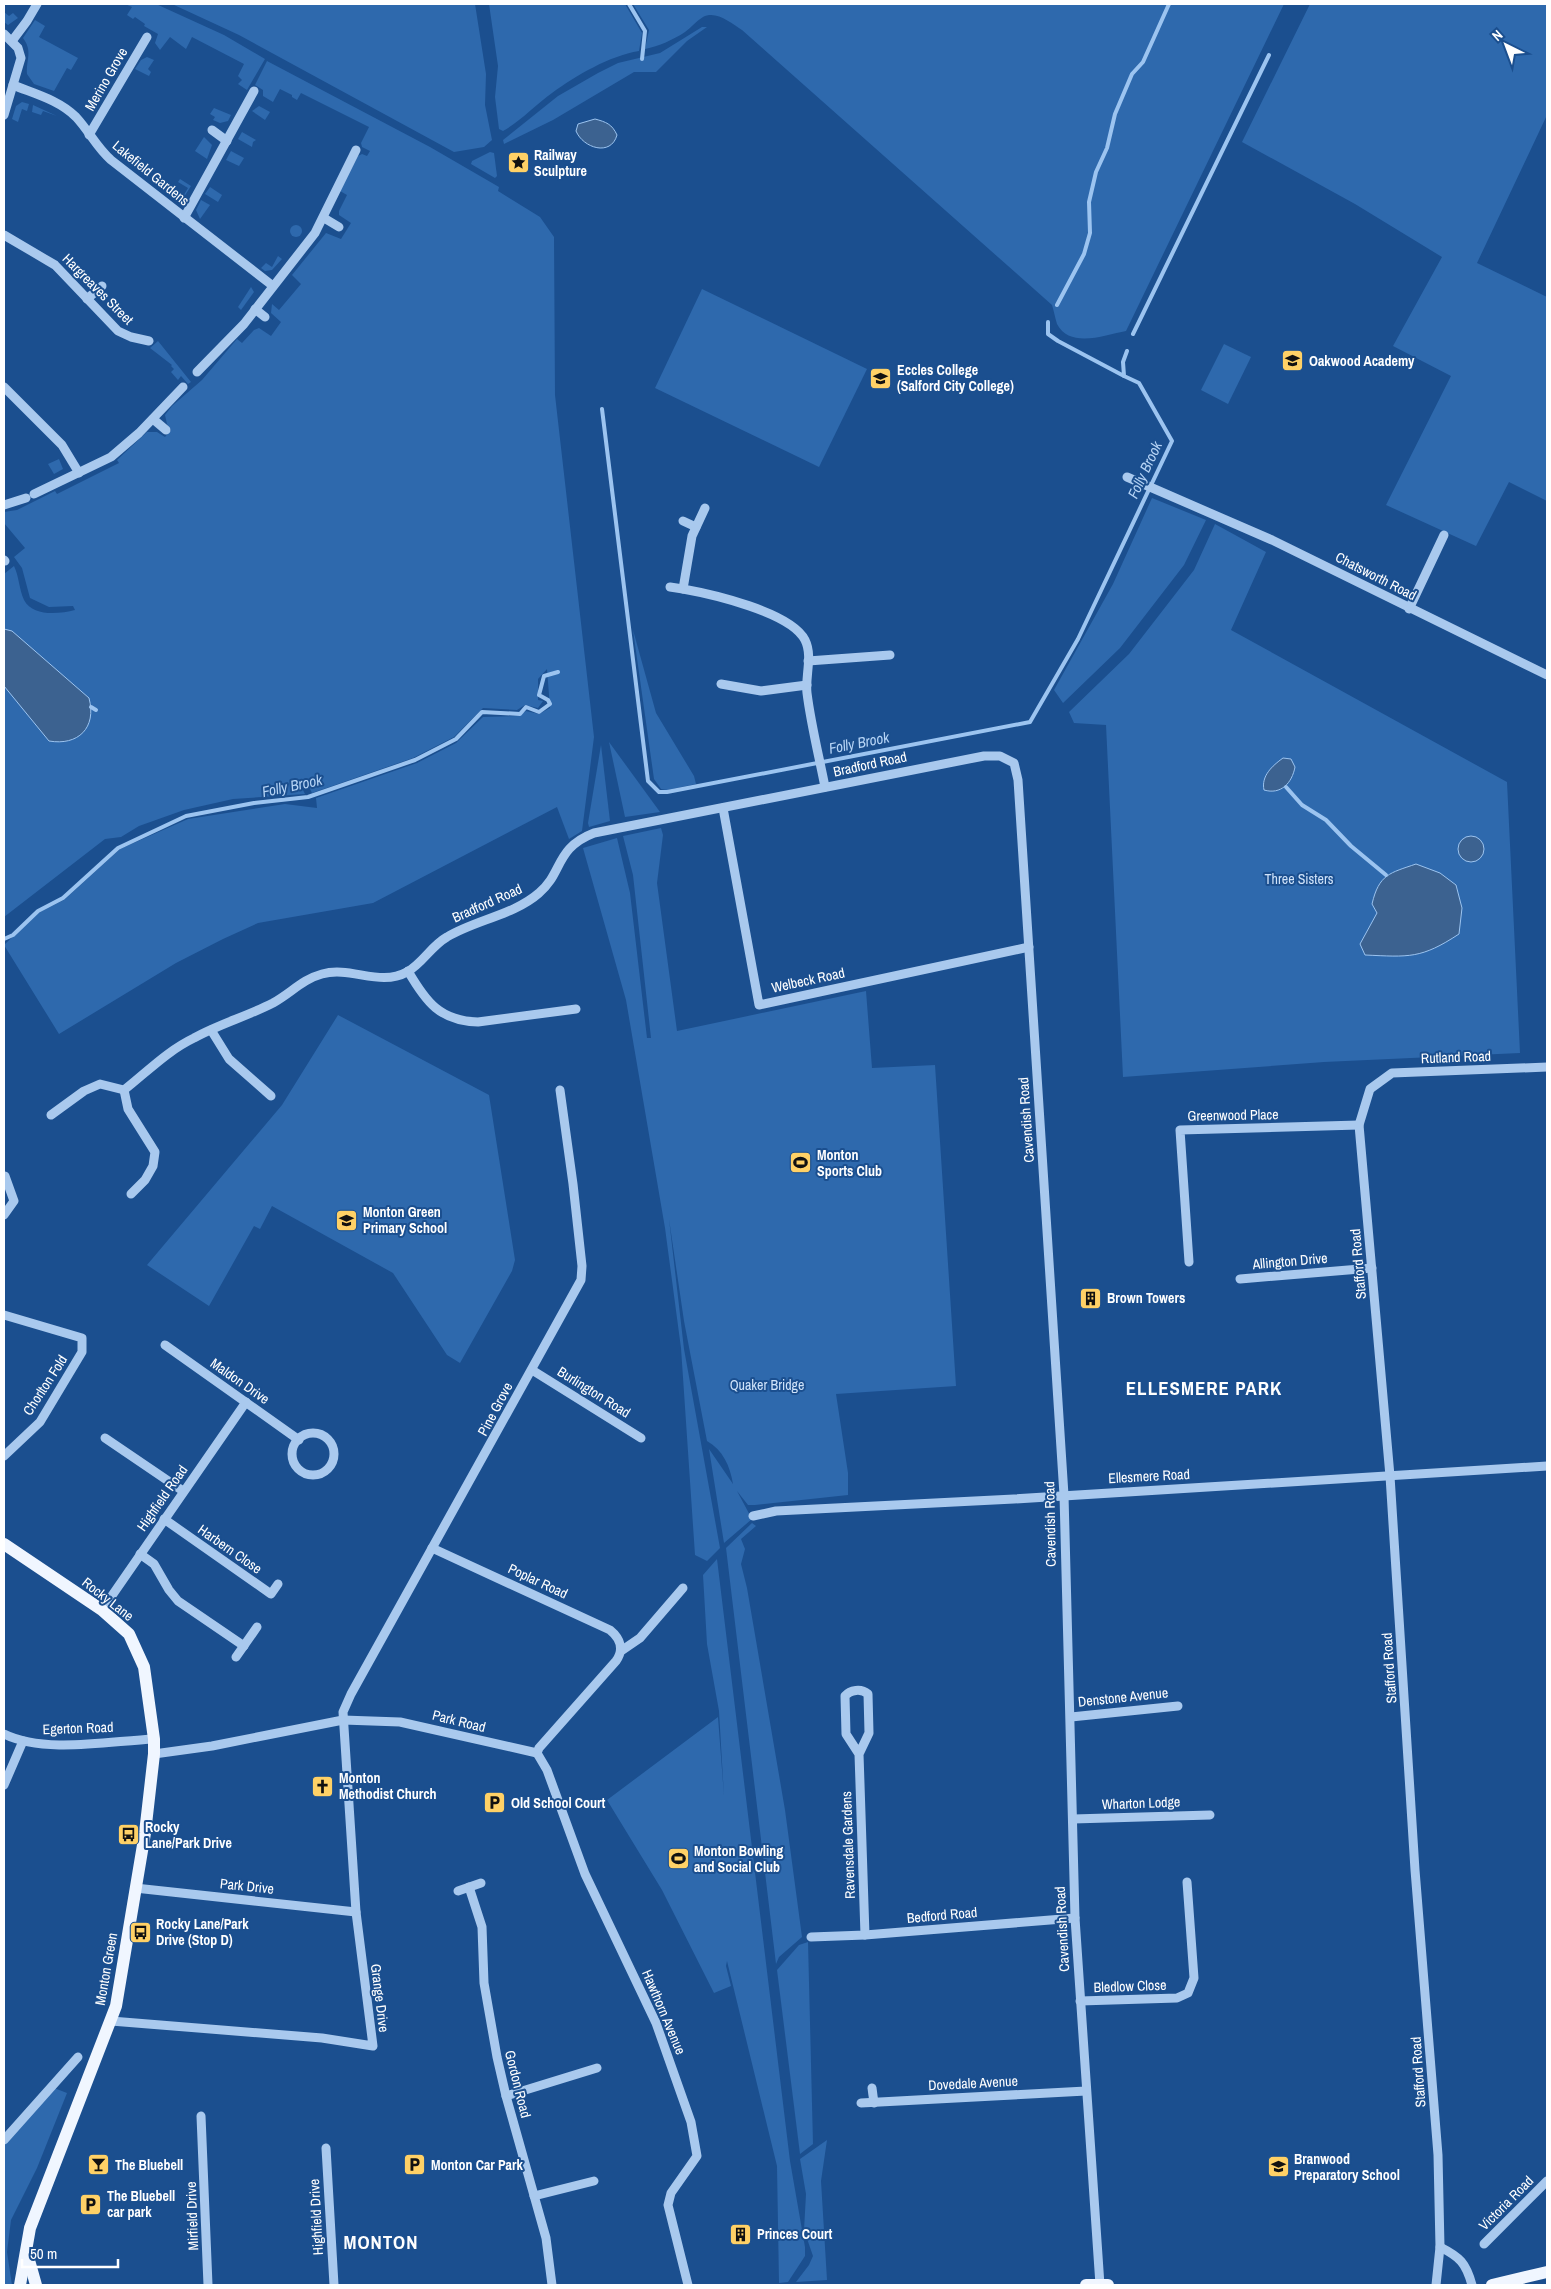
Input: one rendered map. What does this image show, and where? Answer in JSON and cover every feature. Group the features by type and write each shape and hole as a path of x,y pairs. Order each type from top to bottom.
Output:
{"main road":[{"name":"Rocky Lane","path":"4,1544 102,1610 124,1628 140,1656 149,1692 154,1738"},
{"name":"Monton Green","path":"20,2285 20,2274 30,2228 42,2192 116,2006 145,1833 154,1754 154,1738"},
{"name":"Monton Green","path":"26,2251 36,2285"},
{"path":"1492,2285 1547,2272"},
{"path":"1086,2285 1108,2285"}],"street":[{"path":"12,41 24,26 37,4"},
{"path":"4,34 18,48 21,58 4,115"},
{"name":"Merino Grove","path":"90,135 147,37"},
{"name":"Lakefield Gardens","path":"13,84 63,106 76,117 111,160 273,286"},
{"path":"184,218 254,92"},
{"path":"212,130 227,141"},
{"path":"197,372 255,309 324,218 356,150"},
{"path":"324,218 339,227"},
{"name":"Hargreaves Street","path":"4,235 51,262 118,332 131,338 149,341"},
{"path":"87,299 102,286"},
{"path":"255,309 265,317"},
{"path":"4,505 30,496 111,457 153,419 184,386"},
{"path":"4,387 58,441 78,473"},
{"path":"153,419 166,430"},
{"name":"Chatsworth Road","path":"1127,477 1272,540 1547,675"},
{"path":"683,589 690,544 705,508"},
{"path":"683,521 696,527"},
{"path":"1409,608 1444,535"},
{"path":"670,587 738,602 787,624 804,639 808,661 806,685 825,787"},
{"path":"808,661 890,655"},
{"path":"721,684 762,691 806,685"},
{"name":"Bradford Road","path":"124,1090 178,1047 274,1002 301,983 324,974 343,972 383,978 408,971 448,936 536,896 548,883 567,850 587,836 984,756 1000,756 1014,763"},
{"name":"Cavendish Road","path":"1014,763 1018,780 1064,1495 1075,1918 1100,2285"},
{"name":"Welbeck Road","path":"723,808 759,1005 1029,947"},
{"path":"408,971 433,1006 462,1022 478,1022 576,1009"},
{"path":"211,1030 230,1059 271,1096"},
{"name":"Rutland Road","path":"1370,1089 1392,1073 1547,1067"},
{"path":"50,1115 84,1091 100,1084 124,1090 128,1109 155,1152 153,1166 131,1194"},
{"name":"Stafford Road","path":"1370,1089 1359,1125 1390,1476 1415,1870 1438,2155 1440,2248 1436,2285"},
{"name":"Pine Grove","path":"343,1720 343,1712 351,1694 578,1288 582,1273 573,1184 560,1090"},
{"name":"Greenwood Place","path":"1189,1262 1180,1130 1359,1125"},
{"path":"4,1215 14,1202 5,1176"},
{"name":"Allington Drive","path":"1240,1279 1372,1268"},
{"name":"Chorlton Fold","path":"4,1315 82,1338 82,1352 40,1422 4,1456"},
{"name":"Maldon Drive","path":"165,1345 299,1440"},
{"name":"Burlington Road","path":"532,1370 640,1438"},
{"name":"Highfield Road","path":"102,1610 246,1402"},
{"path":"319,1434 331,1444 334,1458 327,1470 321,1474 310,1475 297,1468 293,1454 299,1440 305,1435 319,1434"},
{"path":"105,1438 183,1491"},
{"name":"Ellesmere Road","path":"753,1516 776,1511 1547,1466"},
{"name":"Harbern Close","path":"164,1519 271,1594 278,1584"},
{"name":"Poplar Road","path":"432,1548 610,1630 618,1638 620,1651"},
{"path":"140,1554 154,1564 169,1590 178,1601 244,1646"},
{"path":"537,1753 539,1748 616,1662 620,1651 640,1638 683,1588"},
{"path":"236,1657 257,1627"},
{"name":"Ravensdale Gardens","path":"858,1754 870,1733 868,1694 856,1690 848,1692 845,1696 846,1734 858,1754 865,1935"},
{"name":"Denstone Avenue","path":"1071,1717 1178,1706"},
{"name":"Park Road","path":"154,1754 212,1746 343,1720 400,1722 537,1753"},
{"name":"Grange Drive","path":"111,2021 322,2038 373,2046 356,1912 343,1720"},
{"name":"Egerton Road","path":"4,1734 23,1741 60,1744 154,1738"},
{"path":"4,1785 23,1741"},
{"name":"Hawthorn Avenue","path":"537,1753 547,1770 585,1874 656,2023 692,2122 697,2156 675,2188 668,2205 688,2285"},
{"name":"Wharton Lodge","path":"1073,1820 1210,1815"},
{"name":"Bledlow Close","path":"1080,2002 1177,1998 1188,1993 1194,1978 1186,1882"},
{"path":"458,1891 481,1883"},
{"name":"Gordon Road","path":"469,1887 482,1927 484,1983 506,2096 546,2238 552,2285"},
{"name":"Park Drive","path":"135,1888 356,1912"},
{"path":"1188,1899 1199,1899"},
{"name":"Bedford Road","path":"811,1937 865,1935 1075,1918"},
{"path":"4,2140 78,2057"},
{"path":"506,2096 597,2068"},
{"path":"872,2088 874,2103"},
{"name":"Dovedale Avenue","path":"861,2103 1086,2091"},
{"name":"Mirfield Drive","path":"201,2116 208,2285"},
{"name":"Highfield Drive","path":"326,2148 334,2285"},
{"path":"534,2196 594,2181"},
{"name":"Victoria Road","path":"1484,2244 1547,2181"},
{"path":"1440,2248 1456,2255 1468,2269 1472,2285"}],"green space":[{"path":"125,4 156,4 224,35 265,59 247,90 238,84 242,80 238,76 244,64 192,37 186,49 170,37 160,50 155,43 158,34 144,26 145,24 135,17 133,19 127,15 132,7"},
{"path":"172,4 475,4 486,74 485,105 492,140 484,147 454,152 239,35"},
{"path":"489,4 625,4 642,33 639,51 616,57 583,73 552,93 516,123 503,131 499,129 495,97 498,66"},
{"path":"633,4 1284,4 1126,331 1098,337 1079,338 1063,332 1057,324 1052,305 742,30 723,18 708,15 676,38 645,49 649,30"},
{"path":"1310,4 1547,4 1547,115 1477,263 1547,297 1547,501 1509,482 1476,546 1386,505 1451,376 1393,346 1442,257 1355,204 1242,142"},
{"path":"4,12 9,16 13,13 18,18 8,25 4,22"},
{"path":"35,20 45,26 39,37 78,58 71,70 67,68 54,91 34,84 27,74 28,47 23,38"},
{"path":"702,27 707,27 687,41 656,72 634,72 553,120 504,144 503,140 558,96 618,63 660,53"},
{"path":"147,57 154,60 148,69 151,72 149,76 135,69 141,60"},
{"path":"267,61 430,147 499,187 498,191 540,217 554,237 555,395 594,737 582,831 569,839 557,807 373,903 258,923 176,963 59,1034 4,945 38,913 64,900 120,849 188,819 285,804 317,808 316,798 417,763 456,743 483,717 519,716 526,711 539,714 550,708 547,669 538,679 538,700 543,701 538,708 525,705 517,710 483,708 454,737 413,758 312,793 308,785 302,788 305,794 233,799 184,810 139,826 121,837 105,839 4,917 4,574 14,566 24,600 34,609 47,613 62,613 75,610 73,606 49,607 30,598 22,568 14,557 25,548 4,523 4,512 17,510 55,491 57,494 119,463 117,460 147,432 157,432 165,437 171,430 165,415 172,406 202,380 237,339 242,343 254,330 259,328 271,336 281,322 271,313 272,304 279,310 301,284 292,275 326,233 341,239 351,223 339,215 347,195 340,191 358,156 362,154 367,156 370,151 362,147 361,143 369,127 301,93 297,100 280,89 273,102 263,96 263,90 255,85"},
{"path":"22,102 29,104 27,111 22,109 18,122 12,119 16,106"},
{"path":"33,105 57,116 43,111 41,115 32,112"},
{"path":"259,106 270,112 265,120 252,111"},
{"path":"214,108 231,115 228,121 220,123 213,120 215,117 210,114"},
{"path":"242,132 256,140 253,142 252,147 238,139"},
{"path":"204,137 212,145 207,159 195,151"},
{"path":"231,151 244,158 239,166 226,160"},
{"path":"490,152 494,153 497,176 495,178 471,164 472,161"},
{"path":"180,179 191,186 182,198 188,188 178,182"},
{"path":"210,187 222,195 218,202 205,194"},
{"path":"175,194 182,198 178,200 173,198"},
{"path":"201,200 210,205 200,219 196,210"},
{"path":"294,225 298,225 302,231 298,237 294,237 290,233 290,229"},
{"path":"278,256 282,259 272,270 265,271 261,268 266,263 272,267"},
{"path":"251,287 254,292 241,310 238,307"},
{"path":"702,289 867,369 819,467 655,388"},
{"path":"158,341 191,382 188,384 181,376 178,380 171,372 174,369 172,365 150,348"},
{"path":"1224,344 1251,357 1228,404 1201,390"},
{"path":"59,459 63,469 54,474 48,464"},
{"path":"1152,498 1206,520 1184,565 1120,648 1063,703 1054,690 1113,584"},
{"name":"Three Sisters","path":"1215,524 1266,552 1231,630 1507,782 1520,1053 1324,1062 1123,1077 1106,725 1074,723 1069,712 1129,654 1194,570"},
{"path":"633,630 656,713 694,776 696,784 667,790 661,789 654,779"},
{"path":"609,742 660,812 625,817"},
{"path":"601,745 610,821 589,827 588,823"},
{"name":"Monton Sports Club","path":"661,828 663,835 657,883 677,1031 866,991 872,1068 935,1065 956,1386 836,1394 848,1473 848,1495 748,1505 737,1491 752,1519 724,1543 709,1449 733,1484 725,1459 707,1441 684,1321 669,1219 684,1349 720,1548 707,1561 695,1555 681,1348 665,1228 626,1000 583,848 617,838 630,893 647,1038 651,1038 633,875 623,836"},
{"name":"Monton Green Primary School","path":"338,1015 489,1095 515,1260 512,1271 460,1363 447,1355 393,1273 272,1206 260,1229 254,1226 209,1306 147,1265 282,1105"},
{"path":"752,1523 756,1526 741,1539 745,1549 741,1564 747,1588 785,1810 802,1937 779,1957 776,1964 726,1548"},
{"path":"717,1559 790,2161 805,2247 805,2256 788,2282 779,2283 777,2166 727,1961 726,1966 731,1986 714,1993 662,1890 607,1800 718,1717 724,1796 719,1711 707,1644 703,1575"},
{"path":"808,1942 813,2144 800,2154 777,1970 799,1945"},
{"path":"54,2088 67,2093 37,2168 11,2220 7,2252 12,2285 4,2285 4,2145"},
{"path":"827,2140 821,2181 827,2280 796,2282 809,2265 813,2256 804,2230 806,2194 800,2159"}],"shaded area":[{"path":"595,119 608,124 615,131 617,135 614,142 609,146 597,148 590,146 576,131 578,124"},
{"path":"4,629 12,631 89,698 91,709 88,726 77,738 69,741 49,741 4,686"},
{"path":"1283,758 1291,759 1295,767 1294,773 1288,783 1280,789 1276,791 1264,790 1266,776 1271,768"},
{"path":"1471,836 1480,840 1484,849 1480,858 1471,862 1462,858 1458,849 1462,840"},
{"path":"1416,864 1440,873 1456,885 1462,908 1459,934 1434,948 1414,955 1365,955 1360,944 1377,913 1372,904 1378,886 1392,873"}],"waterway":[{"name":"Folly Brook","path":"629,4 645,31 642,59"},
{"path":"1057,305 1084,254 1090,233 1089,202 1096,172 1107,148 1115,114 1132,74 1143,62 1169,4"},
{"name":"Folly Brook","path":"1133,334 1269,55"},
{"path":"1048,322 1048,334 1124,376"},
{"name":"Folly Brook","path":"602,409 648,781 659,792 667,792 1030,722 1078,639 1172,441 1139,383 1124,376 1123,362 1127,351"},
{"name":"Folly Brook","path":"4,939 13,935 38,911 63,898 118,848 186,816 254,803 308,797 415,760 456,739 482,712 520,714 526,707 539,712 550,704 548,700 539,695 544,676 558,672"},
{"path":"91,707 96,710"},
{"path":"1286,787 1302,805 1326,820 1351,846 1386,875"}],"place":[{"name":"Railway Sculpture","path":"518,163"},
{"name":"Oakwood Academy","path":"1293,361"},
{"name":"Eccles College (Salford City College)","path":"881,378"},
{"name":"Monton Sports Club","path":"801,1163"},
{"name":"Monton Green Primary School","path":"347,1220"},
{"name":"Brown Towers","path":"1091,1298"},
{"name":"Monton Methodist Church","path":"323,1786"},
{"name":"Old School Court","path":"495,1803"},
{"name":"Rocky Lane/Park Drive","path":"129,1835"},
{"name":"Monton Bowling and Social Club","path":"678,1859"},
{"name":"Rocky Lane/Park Drive (Stop D)","path":"140,1932"},
{"name":"The Bluebell","path":"99,2165"},
{"name":"Monton Car Park","path":"415,2165"},
{"name":"Branwood Preparatory School","path":"1278,2167"},
{"name":"The Bluebell car park","path":"91,2204"},
{"name":"Princes Court","path":"741,2234"}],"district":[{"name":"ELLESMERE PARK","path":"1204,1388"},
{"name":"MONTON","path":"381,2242"}],"park label":[{"name":"Quaker Bridge","path":"767,1385"}]}
